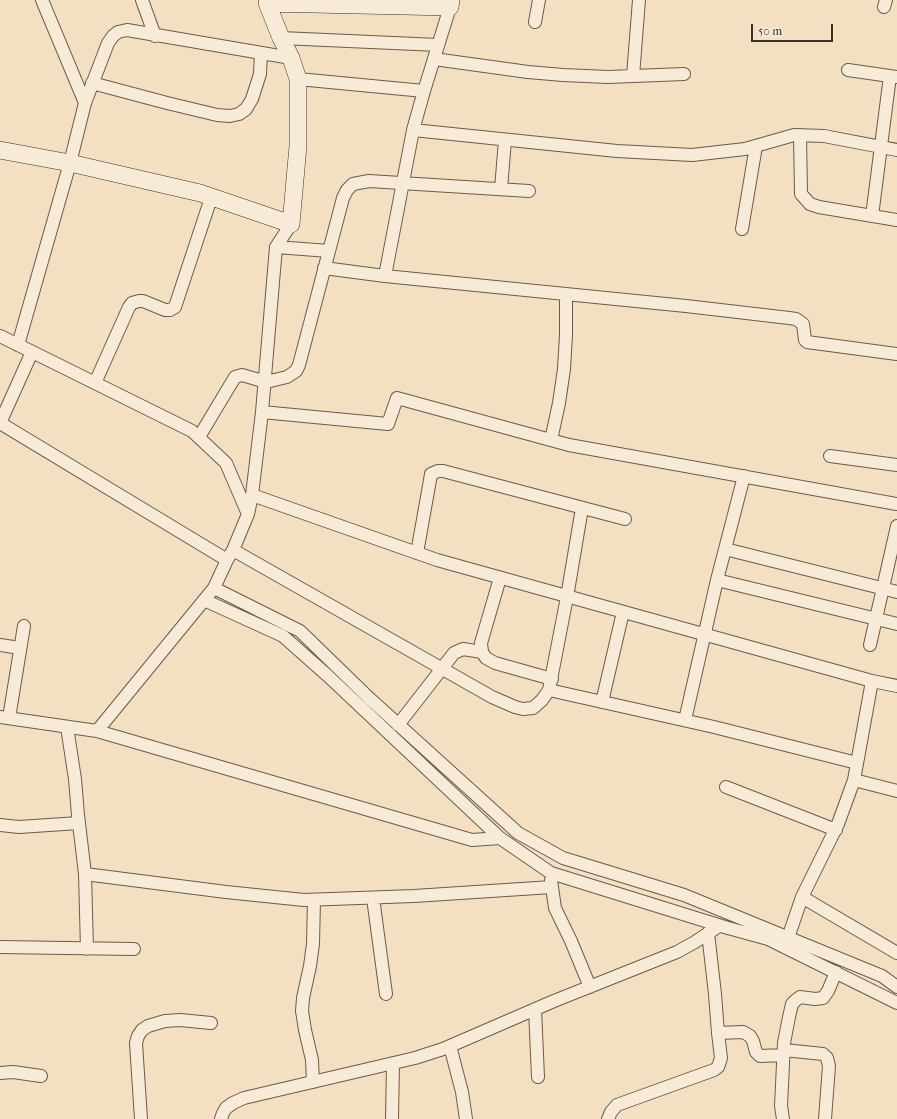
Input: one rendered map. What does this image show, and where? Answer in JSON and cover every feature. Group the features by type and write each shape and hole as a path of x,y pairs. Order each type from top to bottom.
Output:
{"main road":[{"path":"0,150 70,163 200,193 291,224 298,146 298,79 291,58 266,2 451,4"}],"street":[{"path":"42,0 85,103"},
{"path":"142,0 155,36"},
{"path":"535,22 539,0"},
{"path":"634,76 639,0"},
{"path":"385,276 413,130 451,4"},
{"path":"18,345 70,163 85,103 92,82 112,36 118,32 127,30 155,36 291,58"},
{"path":"281,38 438,45"},
{"path":"92,82 167,103 217,115 230,116 239,114 246,109 252,99 260,74 261,54"},
{"path":"434,59 528,72 601,76 684,74"},
{"path":"848,70 894,76 881,147 872,216"},
{"path":"298,79 424,90"},
{"path":"413,130 617,151 692,155 745,149 794,135 824,136 897,150"},
{"path":"800,135 801,194 810,204 819,207 897,220"},
{"path":"502,189 505,140"},
{"path":"742,229 756,146"},
{"path":"199,437 235,377 242,375 266,382 293,375 299,365 343,198 347,190 353,184 370,181 529,191"},
{"path":"95,383 132,303 143,301 165,310 170,310 175,306 212,198"},
{"path":"97,731 214,588 248,514 252,495 266,382 276,246 291,224"},
{"path":"276,246 329,251"},
{"path":"324,268 385,276 686,306 796,319 803,324 806,342 897,354"},
{"path":"551,440 559,403 564,369 566,295"},
{"path":"0,336 192,431 226,463 248,514"},
{"path":"32,352 0,423 230,555 492,697 515,707 524,709 533,708 542,700 550,684 582,508"},
{"path":"262,412 388,424 397,398 569,445 897,504"},
{"path":"830,456 897,465"},
{"path":"417,553 431,474 438,470 625,520"},
{"path":"685,720 717,580 744,476"},
{"path":"252,495 437,560 872,681 897,686"},
{"path":"870,645 897,526"},
{"path":"725,549 897,592"},
{"path":"500,578 481,643 482,652 486,658 550,684 602,702 685,720 857,763"},
{"path":"717,580 897,624"},
{"path":"214,588 300,631 398,725 518,833 563,858 684,895 882,976 897,987"},
{"path":"204,600 283,636 328,676 500,838 551,873 719,926 768,939 897,1003"},
{"path":"602,702 623,612"},
{"path":"24,626 4,718 97,731 472,840 500,838"},
{"path":"0,645 20,648"},
{"path":"398,725 454,653 464,649 482,652"},
{"path":"788,938 802,897 836,830 854,780 872,681"},
{"path":"67,727 75,779 85,874 87,949"},
{"path":"854,780 897,790"},
{"path":"726,787 836,830"},
{"path":"0,825 19,827 79,823"},
{"path":"551,873 555,908 571,940 590,987"},
{"path":"85,874 226,892 304,900 414,896 552,887"},
{"path":"802,897 897,953"},
{"path":"373,898 386,994"},
{"path":"313,1082 312,1060 302,1011 313,944 314,900"},
{"path":"221,1119 223,1113 233,1103 264,1093 415,1058 450,1046 535,1009 677,952 719,926"},
{"path":"608,1119 611,1112 617,1105 718,1068 721,1058 708,933"},
{"path":"0,947 134,949"},
{"path":"783,1119 781,1106 784,1053 792,1004 800,997 815,999 823,998 828,992 836,972"},
{"path":"535,1009 538,1077"},
{"path":"141,1119 136,1043 142,1030 148,1026 165,1021 180,1020 211,1023"},
{"path":"718,1033 743,1032 750,1036 756,1052 760,1056 784,1053 823,1054 827,1058 829,1066 825,1119"},
{"path":"450,1046 462,1092 466,1119"},
{"path":"392,1119 393,1063"},
{"path":"0,1073 13,1072 41,1076"}]}
